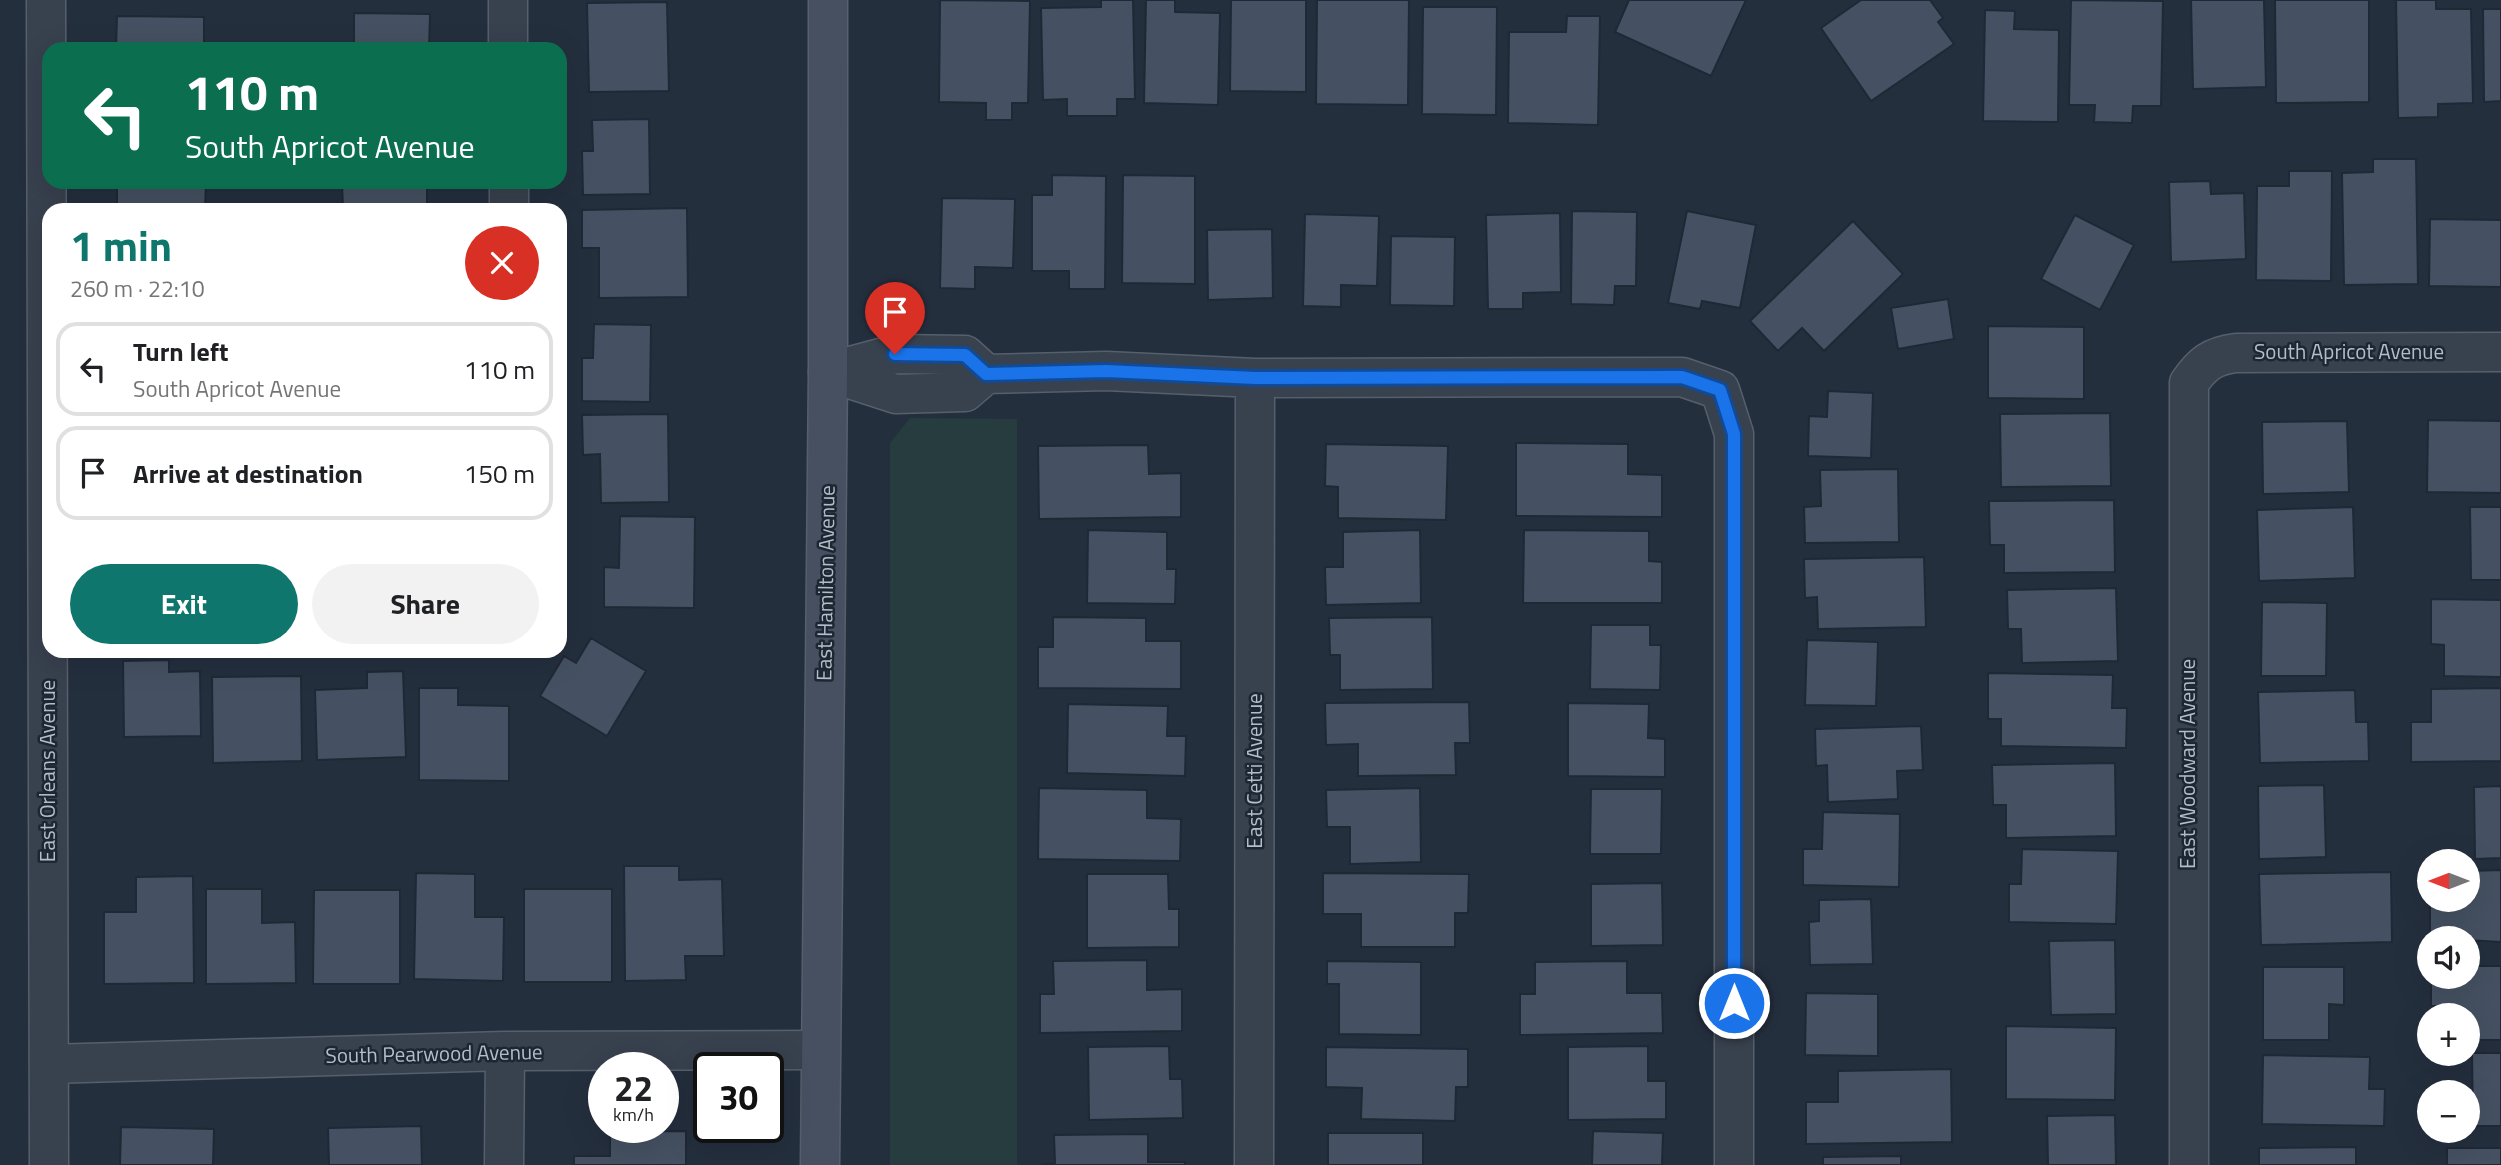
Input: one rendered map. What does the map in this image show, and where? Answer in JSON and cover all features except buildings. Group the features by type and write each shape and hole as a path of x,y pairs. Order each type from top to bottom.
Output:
{"street":[{"name":"East Orleans Avenue","path":"46,0 46,42"},
{"path":"508,0 508,42"},
{"name":"East Hamilton Avenue","path":"820,1165 819,1050 828,372 828,0"},
{"name":"South Apricot Avenue","path":"2200,366 2216,356 2236,353 2501,352"},
{"name":"East Woodward Avenue","path":"2189,1165 2187,409 2189,383 2200,366"},
{"path":"828,372 896,394 965,392 986,374 1106,371 1255,378 1682,377 1720,390 1734,434 1734,1165"},
{"name":"East Cetti Avenue","path":"1254,1165 1255,378"},
{"name":"East Orleans Avenue","path":"48,658 49,1165"},
{"name":"South Pearwood Avenue","path":"49,1064 505,1051 819,1050"},
{"path":"504,1165 505,1051"}],"green space":[{"path":"910,418 1017,419 1017,1165 890,1165 890,443"}],"route":[{"path":"895,354 965,355 986,374 1106,371 1255,378 1682,377 1720,390 1734,434 1734,1003"}]}
